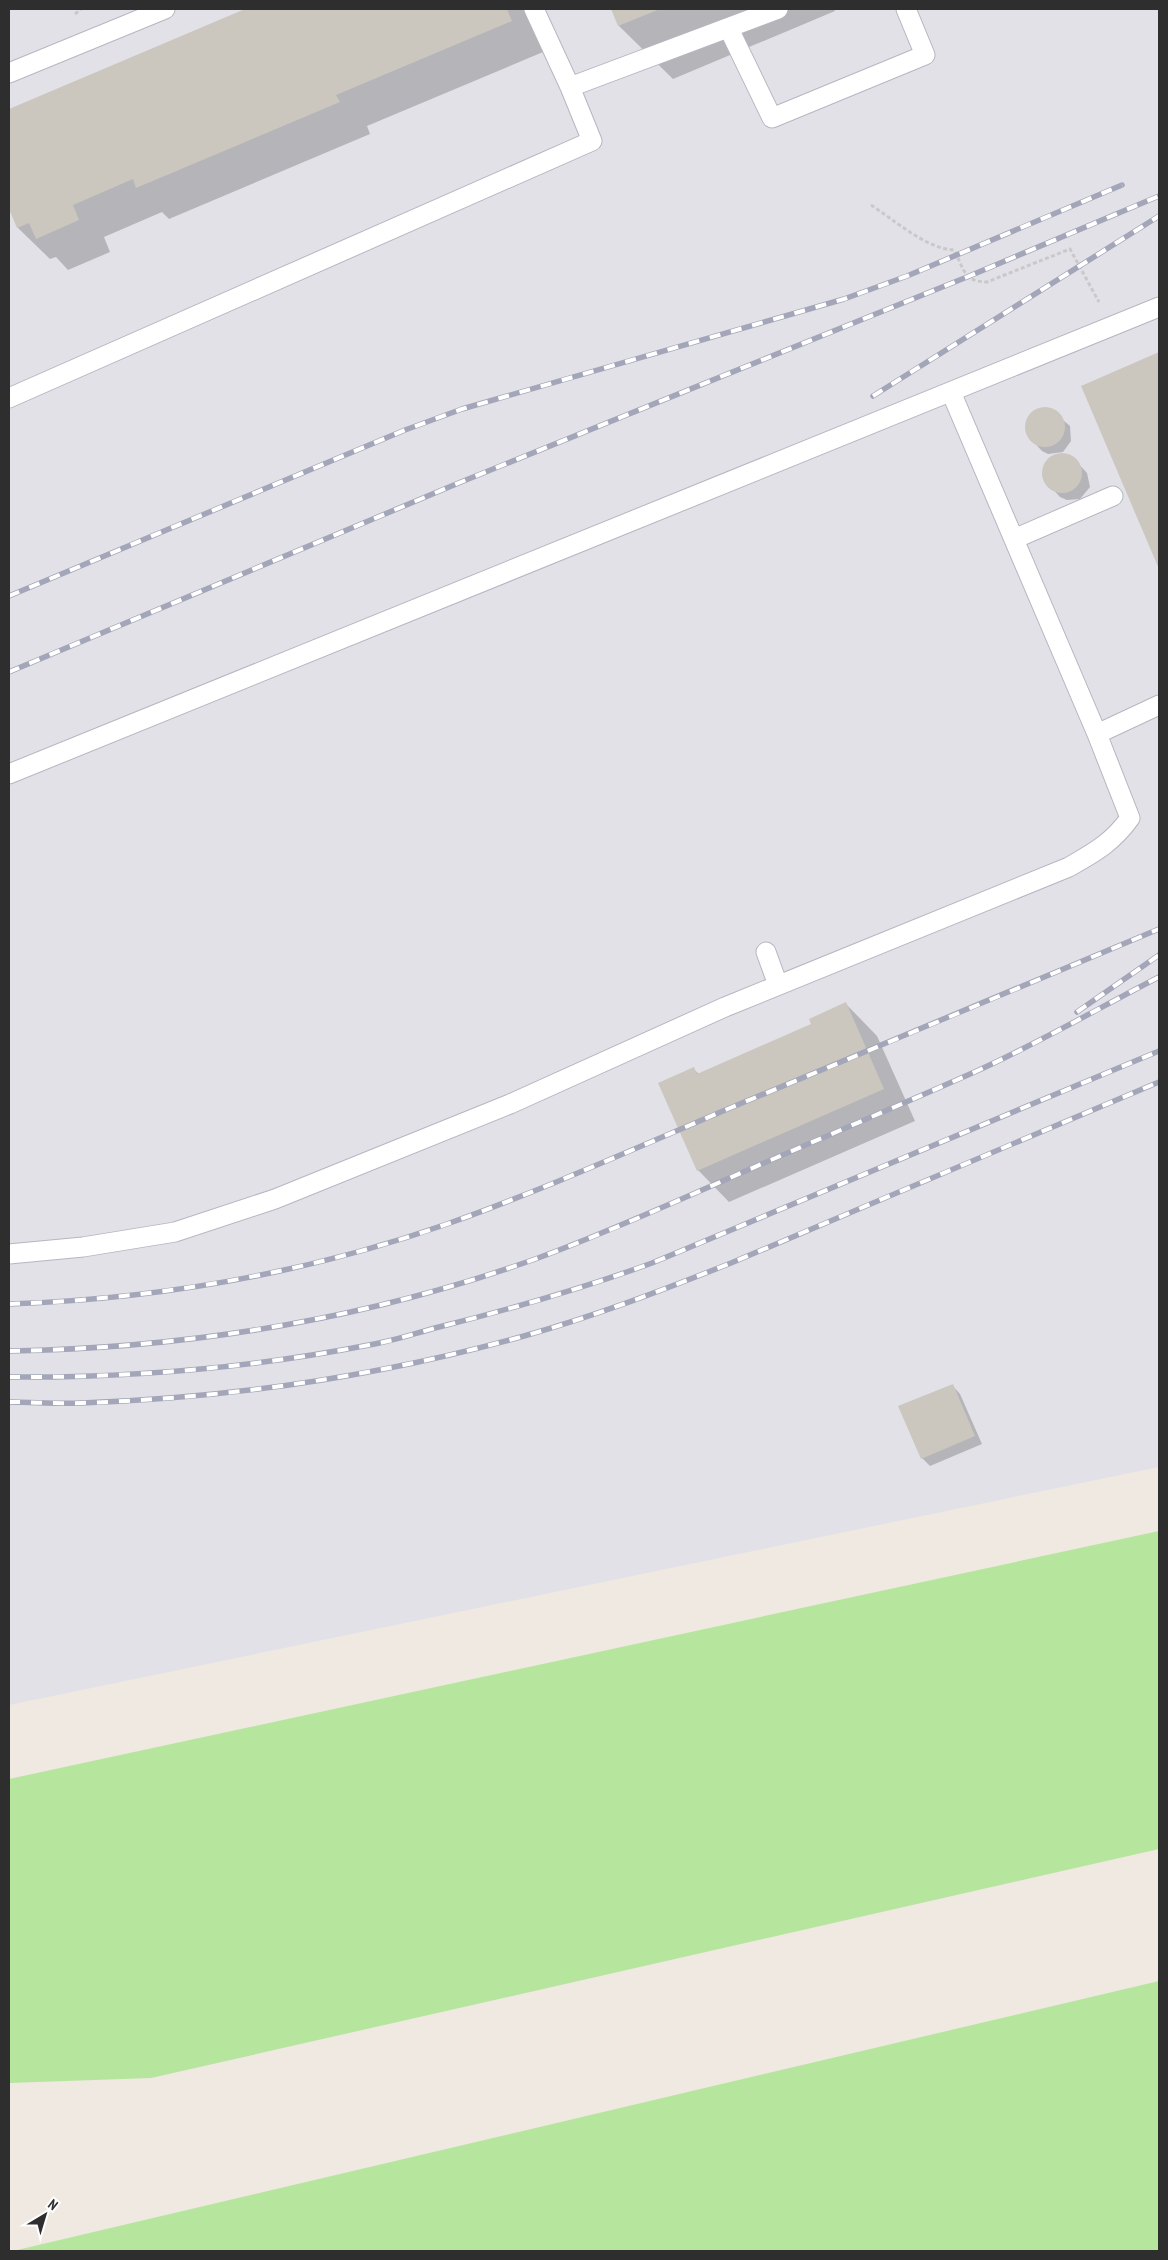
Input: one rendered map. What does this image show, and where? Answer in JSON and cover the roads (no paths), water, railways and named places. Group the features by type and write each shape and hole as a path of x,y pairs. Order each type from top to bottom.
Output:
{"lane":[{"path":"9,73 165,9"},
{"path":"9,398 592,141 570,87 534,9"},
{"path":"570,87 778,9"},
{"path":"728,29 772,118 925,55 906,9"},
{"path":"9,774 1159,307"},
{"path":"9,1254 83,1247 175,1232 274,1199 510,1104 725,1007 1069,867 1103,848 1118,835 1130,818 1097,734 951,392"},
{"path":"1014,539 1114,496"},
{"path":"1097,734 1159,706"},
{"path":"766,952 778,985"}],"railway":[{"path":"9,596 405,430 462,409 844,299 907,276 1122,185"},
{"path":"9,672 461,482 967,277 1159,196"},
{"path":"873,396 1159,216"},
{"path":"9,1304 120,1296 176,1289 286,1270 394,1241 447,1224 554,1183 1159,929"},
{"path":"1077,1012 1159,955"},
{"path":"9,1351 144,1344 277,1326 409,1298 474,1279 538,1258 597,1235 953,1082 1024,1048 1159,977"},
{"path":"9,1377 100,1376 190,1370 280,1360 387,1341 519,1306 652,1263 1159,1051"},
{"path":"9,1402 72,1403 137,1400 193,1396 304,1383 415,1363 524,1336 629,1302 731,1263 1159,1082"}]}
